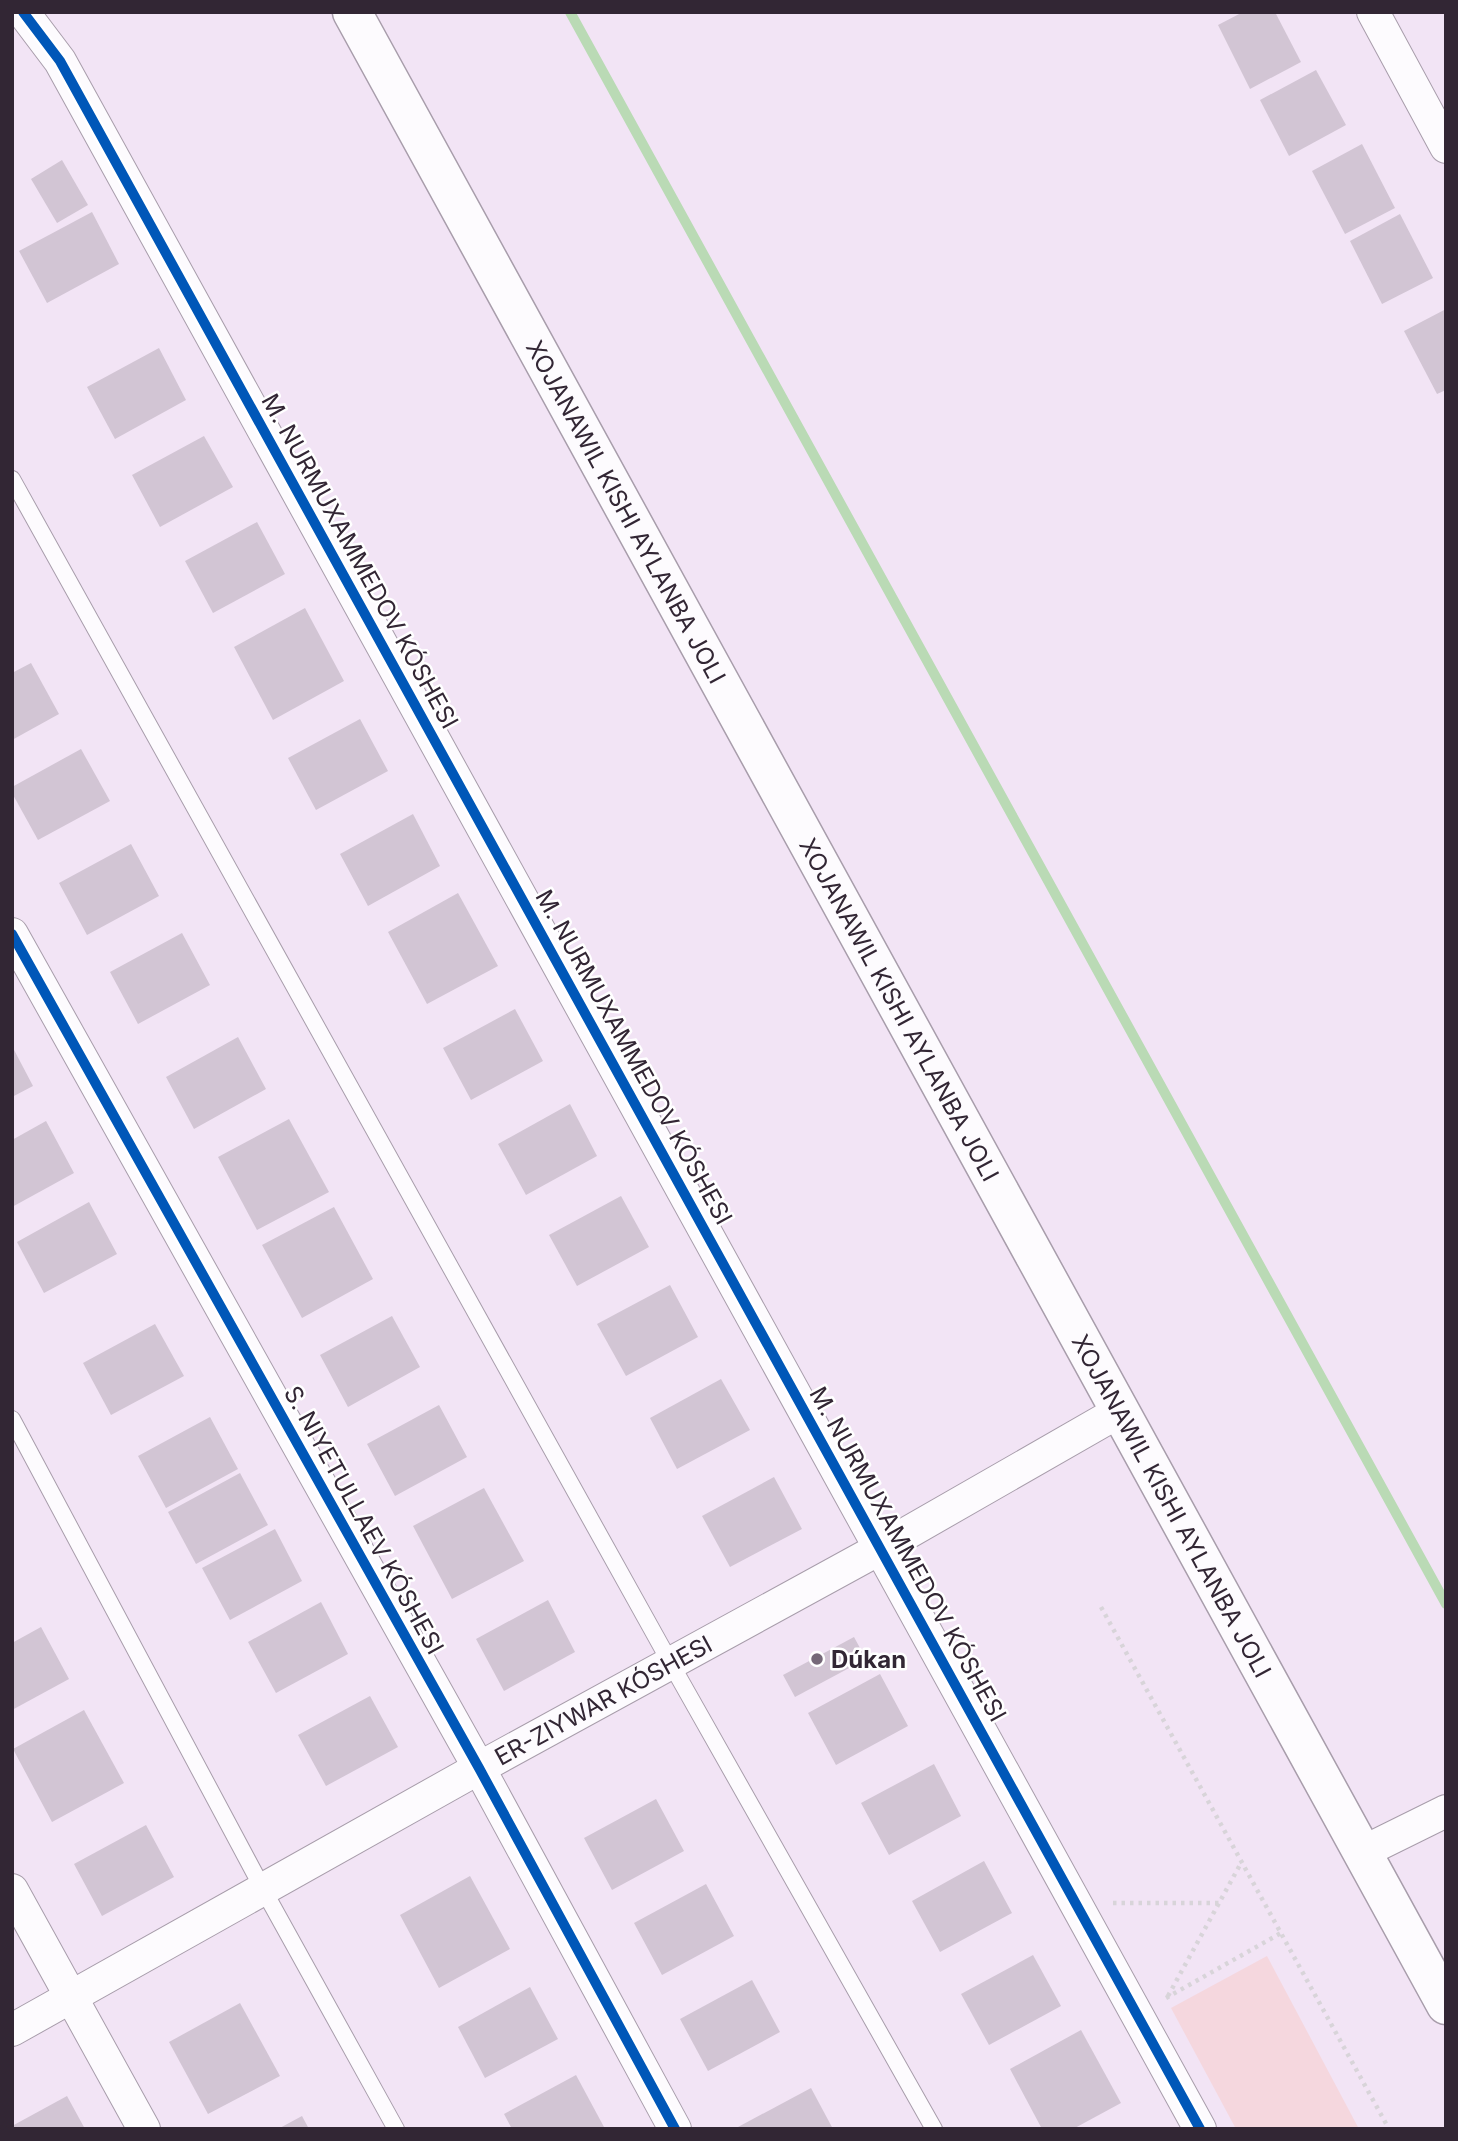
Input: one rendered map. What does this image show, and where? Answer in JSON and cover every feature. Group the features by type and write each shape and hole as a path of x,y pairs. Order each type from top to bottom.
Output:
{"main road":[{"path":"352,12 1446,2005"}],"street":[{"name":"M. NURMUXAMMEDOV KÓSHESI","path":"23,12 60,61 1200,2129"},
{"path":"1373,12 1446,147"},
{"name":"S. NIYETULLAEV KÓSHESI","path":"12,934 478,1768 675,2129"},
{"name":"ER-ZIYWAR KÓSHESI","path":"12,2030 478,1768 881,1548 1120,1411"},
{"path":"1363,1852 1446,1811"},
{"path":"12,1890 144,2129"}],"lane":[{"path":"12,479 670,1662 934,2129"},
{"path":"12,1419 263,1889 396,2129"}],"path":[{"path":"1101,1607 1389,2129"},
{"path":"1167,1998 1242,1862"},
{"path":"1160,2001 1281,1933"}],"shaded area":[{"path":"1267,1956 1359,2129 1236,2129 1171,2008"}],"building":[{"path":"1243,12 1275,12 1301,62 1250,89 1218,25"},
{"path":"1316,70 1346,125 1289,156 1260,100"},
{"path":"1362,144 1395,208 1345,234 1312,171"},
{"path":"62,160 88,205 57,223 31,179"},
{"path":"92,212 119,264 47,303 19,251"},
{"path":"1400,214 1433,278 1382,304 1350,241"},
{"path":"1446,309 1446,390 1437,394 1404,331"},
{"path":"159,348 186,400 115,439 87,387"},
{"path":"204,436 233,487 160,527 132,475"},
{"path":"257,522 285,574 213,613 185,561"},
{"path":"305,608 344,681 273,720 234,647"},
{"path":"31,663 59,714 12,740 12,673"},
{"path":"360,719 388,771 316,810 288,758"},
{"path":"81,749 110,801 38,840 12,793 12,787"},
{"path":"413,814 440,866 368,906 340,854"},
{"path":"131,844 159,896 87,935 59,883"},
{"path":"458,893 498,966 427,1004 388,932"},
{"path":"182,933 210,985 138,1024 110,972"},
{"path":"515,1009 543,1061 471,1100 443,1048"},
{"path":"238,1037 266,1089 194,1129 166,1077"},
{"path":"12,1046 33,1086 12,1097"},
{"path":"570,1104 597,1156 526,1195 498,1144"},
{"path":"289,1119 329,1192 257,1230 218,1157"},
{"path":"46,1121 74,1173 12,1207 12,1140"},
{"path":"621,1196 649,1247 577,1286 549,1235"},
{"path":"89,1202 117,1254 44,1293 17,1242"},
{"path":"334,1207 373,1279 302,1318 262,1245"},
{"path":"670,1285 698,1337 626,1376 597,1324"},
{"path":"392,1316 420,1367 348,1407 320,1355"},
{"path":"155,1324 184,1376 111,1415 83,1363"},
{"path":"721,1379 750,1430 677,1469 650,1418"},
{"path":"439,1405 467,1457 395,1496 367,1444"},
{"path":"210,1417 238,1469 166,1508 138,1456"},
{"path":"240,1473 268,1525 196,1564 168,1512"},
{"path":"774,1477 802,1529 730,1567 702,1516"},
{"path":"484,1488 524,1561 452,1599 413,1526"},
{"path":"275,1529 302,1581 230,1620 202,1568"},
{"path":"548,1600 575,1652 504,1691 476,1639"},
{"path":"321,1602 348,1654 276,1693 248,1642"},
{"path":"41,1627 69,1679 12,1710 12,1643"},
{"path":"854,1637 866,1659 795,1697 783,1675"},
{"path":"880,1674 908,1726 836,1765 808,1713"},
{"path":"370,1696 398,1747 326,1786 298,1735"},
{"path":"84,1710 124,1783 52,1822 13,1749"},
{"path":"934,1764 961,1816 889,1855 861,1803"},
{"path":"656,1799 684,1851 612,1890 584,1838"},
{"path":"146,1825 174,1877 102,1916 74,1864"},
{"path":"984,1861 1012,1913 940,1952 912,1901"},
{"path":"470,1876 510,1949 439,1988 400,1915"},
{"path":"706,1884 734,1936 662,1975 634,1923"},
{"path":"1033,1955 1061,2006 989,2045 961,1994"},
{"path":"752,1980 780,2032 708,2071 680,2019"},
{"path":"530,1987 558,2039 485,2078 458,2027"},
{"path":"240,2003 280,2076 208,2114 169,2042"},
{"path":"1081,2030 1121,2103 1073,2129 1042,2129 1010,2069"},
{"path":"576,2075 604,2127 512,2129 504,2114"},
{"path":"811,2088 833,2129 739,2129 738,2127"},
{"path":"67,2096 85,2129 12,2129 12,2126"},
{"path":"302,2116 309,2129 278,2129"}],"waterway":[{"path":"570,12 1446,1604"}],"cycle path":[{"path":"23,12 60,61 1200,2129"},
{"path":"12,934 479,1768 675,2129"}],"place":[{"name":"Dúkan","path":"817,1659"}]}
